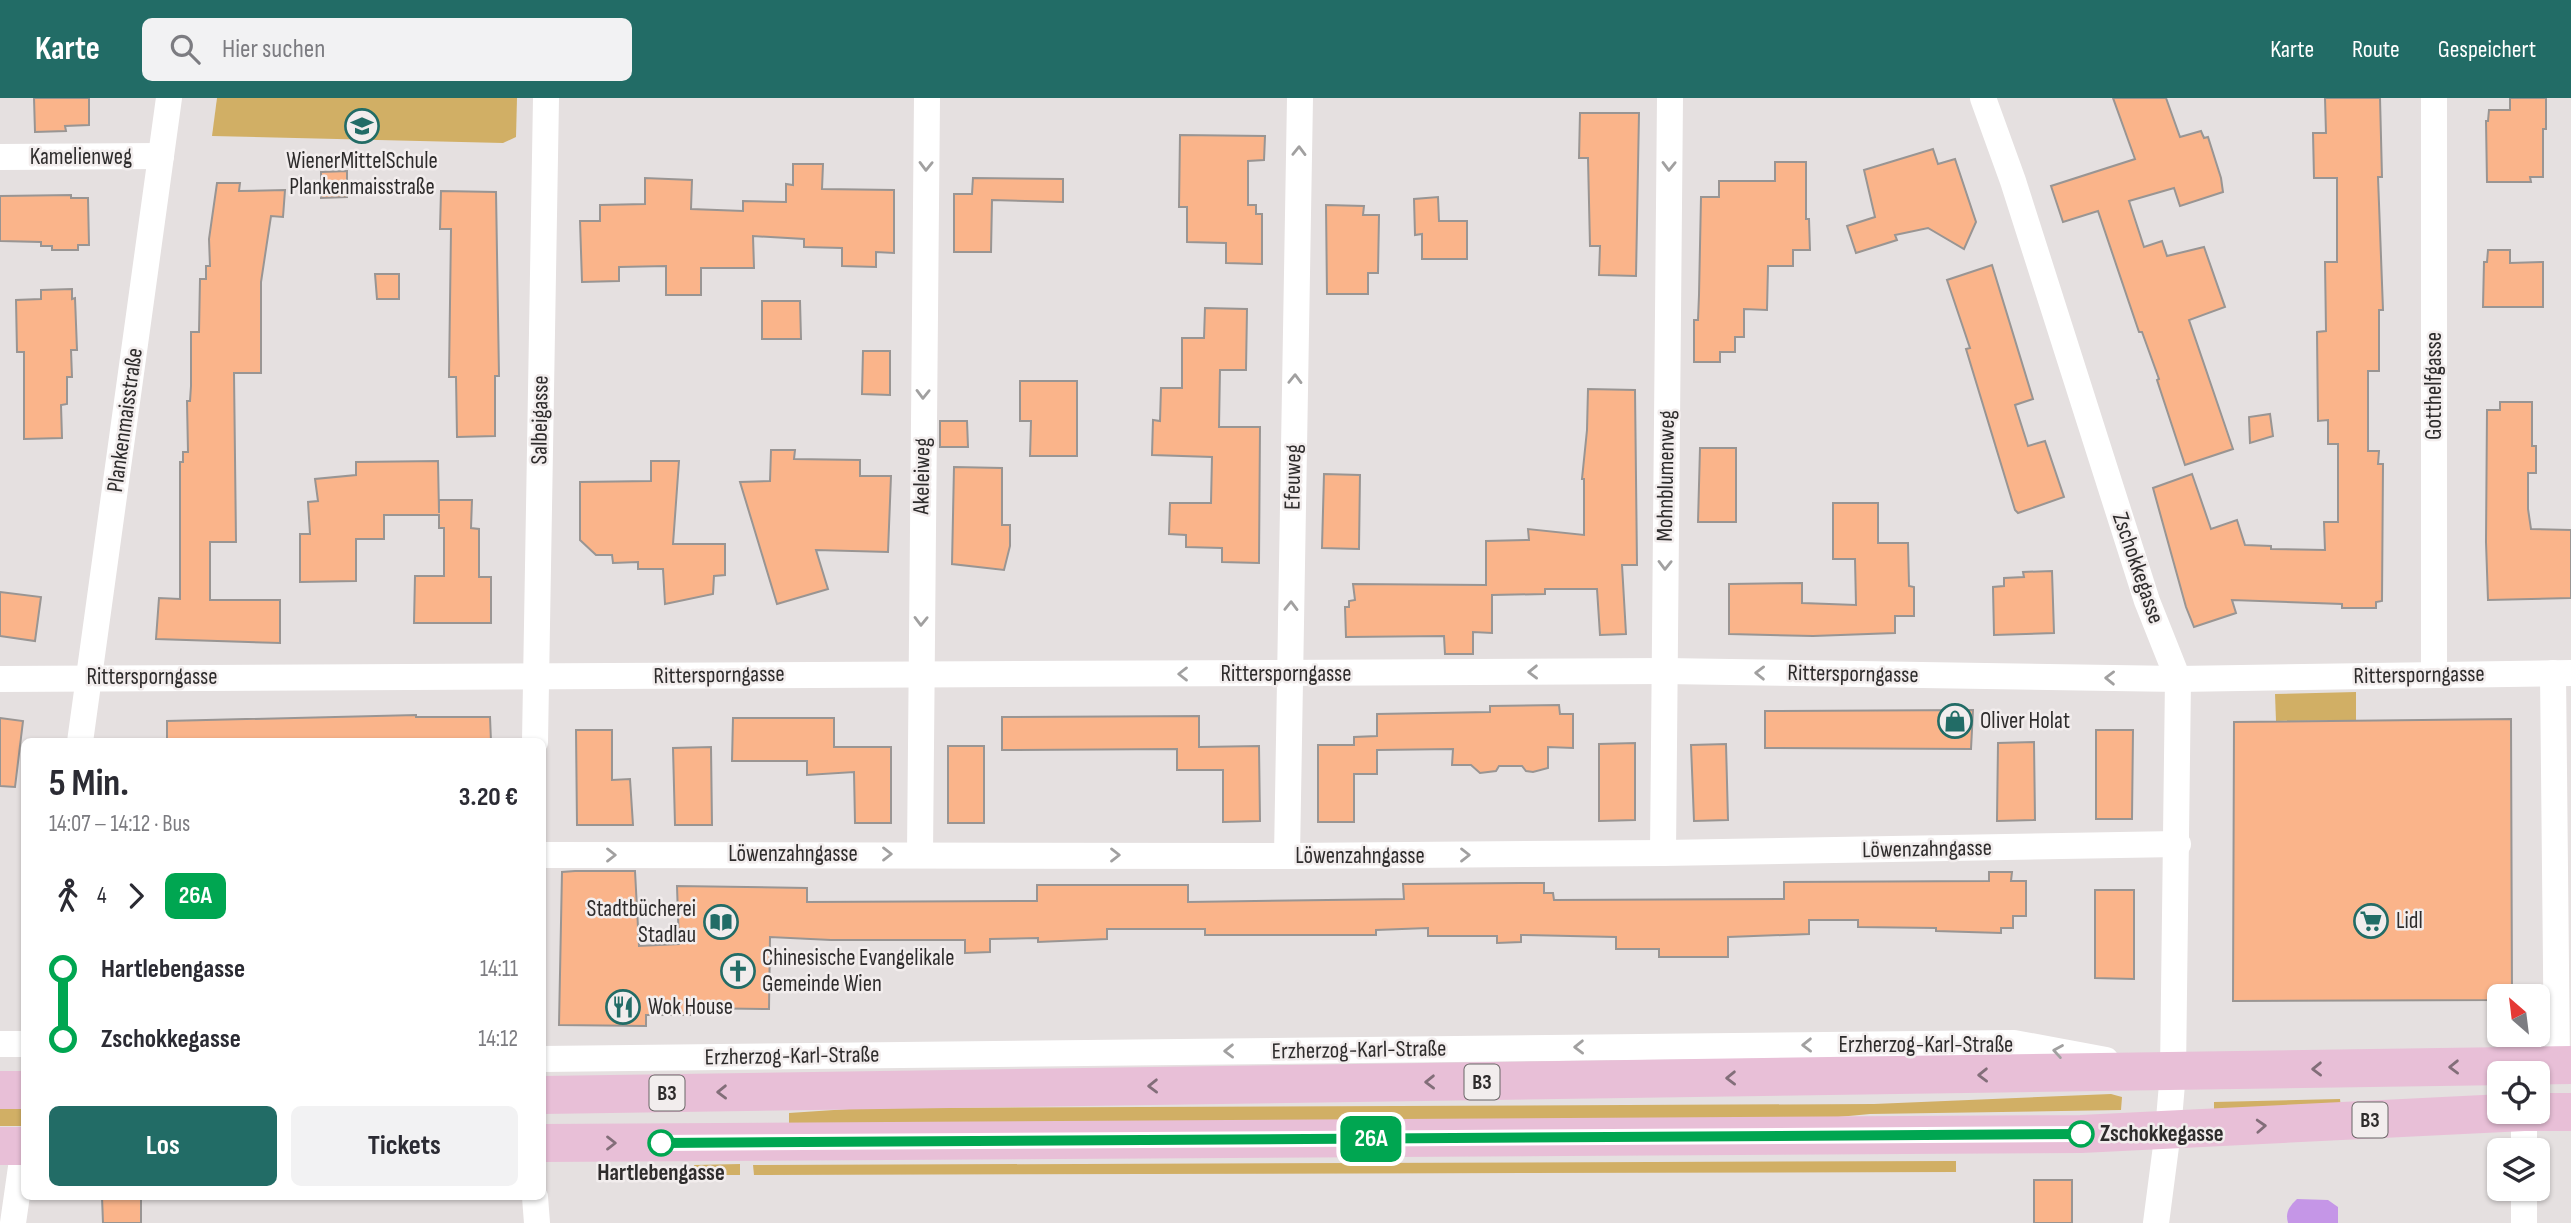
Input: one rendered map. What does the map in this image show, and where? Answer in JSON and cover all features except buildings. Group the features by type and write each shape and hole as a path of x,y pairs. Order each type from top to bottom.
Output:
{"main road":[{"name":"Erzherzog-Karl-Straße","path":"546,1095 2564,1065"},
{"path":"0,1090 21,1090"},
{"name":"B3","path":"2550,1112 2571,1112"},
{"name":"B3","path":"546,1143 1984,1135 2168,1131 2487,1114"},
{"path":"0,1146 21,1146"}],"street":[{"name":"Plankenmaisstraße","path":"81,738 169,98"},
{"name":"Salbeigasse","path":"535,738 546,98"},
{"name":"Akeleiweg","path":"920,854 927,98"},
{"name":"Efeuweg","path":"1287,856 1300,98"},
{"name":"Mohnblumenweg","path":"1663,853 1670,98"},
{"name":"Zschokkegasse","path":"1983,98 2013,181 2147,601 2178,679 2173,1072 2156,1223"},
{"name":"Gotthelfgasse","path":"2434,98 2434,675"},
{"name":"Kamelienweg","path":"0,157 161,156"},
{"name":"Rittersporngasse","path":"0,678 1664,671 2178,679 2562,673"},
{"path":"2562,673 2564,1065"},
{"name":"Löwenzahngasse","path":"546,855 1287,856 2178,844"},
{"name":"Erzherzog-Karl-Straße","path":"546,1059 2014,1043 2173,1072"},
{"path":"0,1044 21,1044"},
{"path":"13,1223 21,1167"},
{"path":"535,1200 537,1223"},
{"path":"2524,1201 2524,1223"}],"shaded area":[{"name":"WienerMittelSchule Plankenmaisstraße","path":"217,98 517,98 516,137 503,143 212,136"},
{"path":"2356,692 2356,720 2276,721 2275,694"},
{"path":"2111,1094 2122,1097 2121,1110 1870,1114 1806,1120 789,1125 789,1113 864,1108 1874,1104"},
{"path":"2340,1099 2341,1108 2214,1111 2214,1102"},
{"path":"0,1107 21,1108 21,1126 0,1126"},
{"path":"1956,1161 1956,1172 754,1175 753,1165"},
{"path":"740,1164 740,1175 693,1175 694,1165"},
{"path":"2297,1199 2328,1200 2338,1207 2338,1223 2288,1223 2288,1210"}],"bus line":[{"name":"26A","path":"661,1143 2081,1134"}],"place":[{"name":"WienerMittelSchule Plankenmaisstraße","path":"362,126"},
{"name":"Oliver Holat","path":"1955,721"},
{"name":"Lidl","path":"2371,921"},
{"name":"Stadtbücherei Stadlau","path":"721,922"},
{"name":"Chinesische Evangelikale Gemeinde Wien","path":"738,971"},
{"name":"Wok House","path":"623,1007"},
{"name":"Zschokkegasse","path":"2081,1134"},
{"name":"Hartlebengasse","path":"661,1143"}]}
